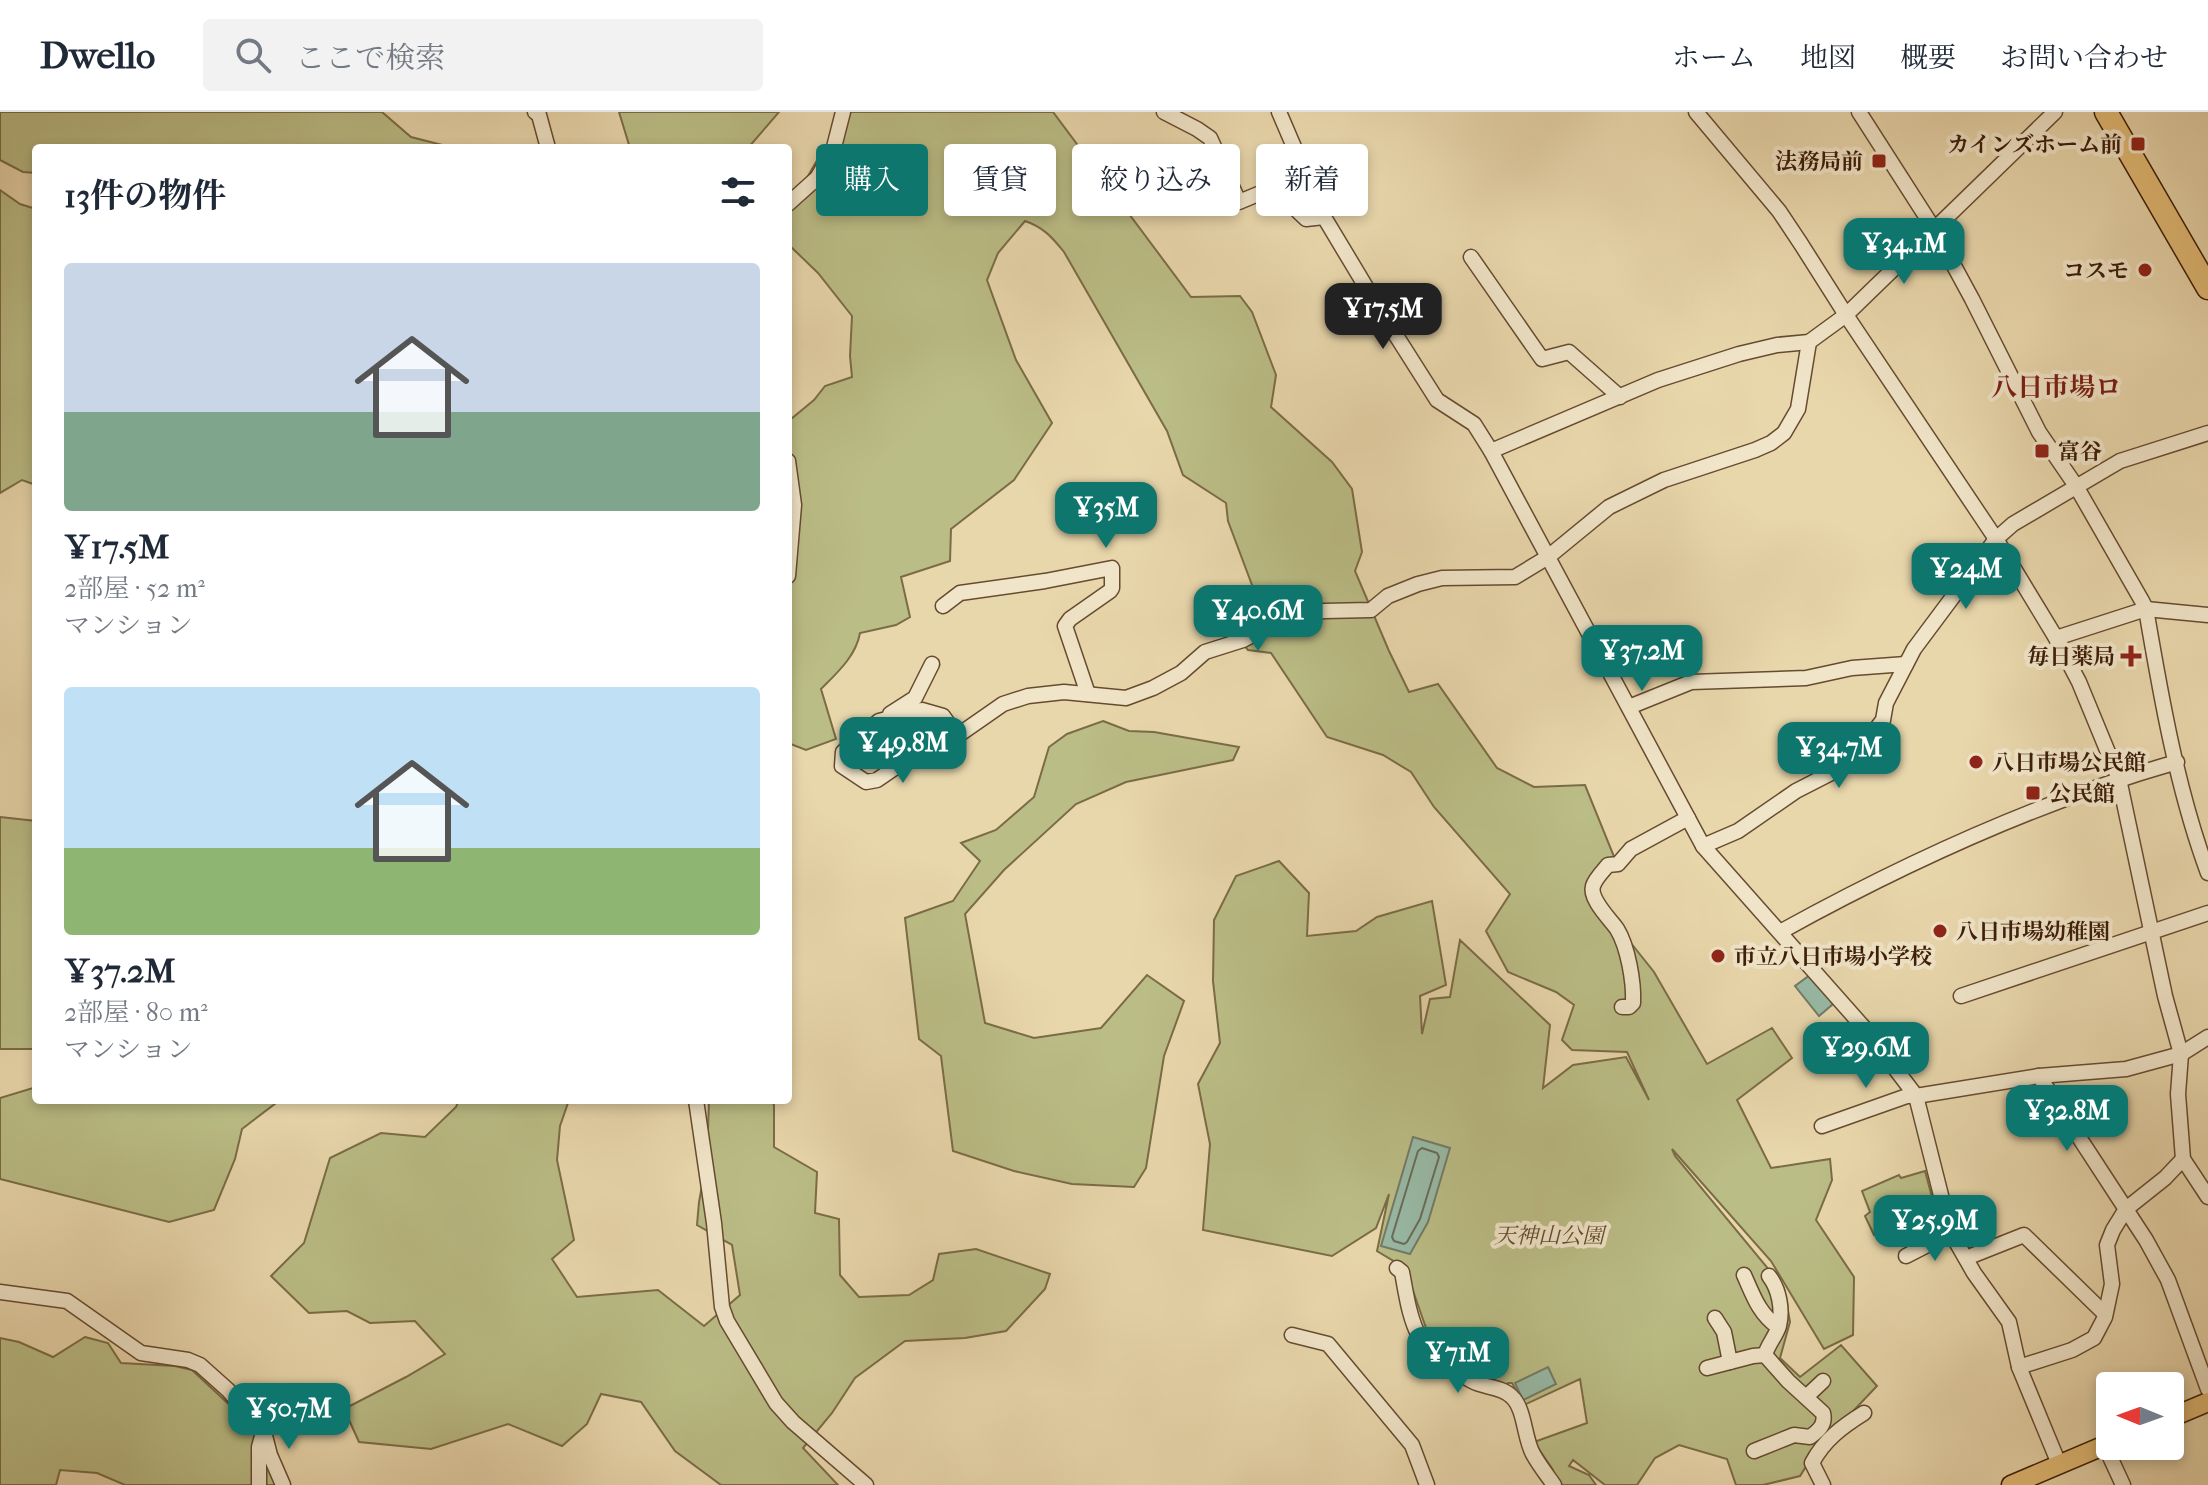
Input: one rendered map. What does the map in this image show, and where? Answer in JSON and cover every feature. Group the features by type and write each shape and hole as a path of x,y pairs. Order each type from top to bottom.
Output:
{"highway":[{"path":"2106,112 2208,288"}],"main road":[{"path":"2184,1412 2208,1402"},
{"path":"2011,1485 2096,1449"}],"street":[{"path":"535,112 539,115 547,144"},
{"path":"792,200 817,178 833,151 843,112"},
{"path":"1164,112 1210,138 1239,202 1263,192 1277,191 1306,219 1324,217"},
{"path":"1279,112 1324,217 1437,400 1474,424 1491,451 1703,846 1866,1030 1916,1096 1950,1231 2009,1322 2019,1367 2059,1464"},
{"path":"1696,112 1779,211 1996,539 2079,682 2119,779 2165,996 2181,1054 2178,1094 2183,1159 2208,1197"},
{"path":"1859,112 1934,229 2039,432 2100,525 2146,609 2177,762 2196,839 2208,873"},
{"path":"1491,451 1658,380 1739,354 1777,345 1809,342 1846,315 2055,112"},
{"path":"1471,257 1542,359 1569,352 1620,397"},
{"path":"932,664 915,698 879,721 843,752 842,766 866,782 877,780 924,753 947,748 957,736 1003,704 1028,696 1064,692 1126,698 1181,673 1205,652 1243,640 1297,614 1371,610 1388,596 1442,578 1515,577 1548,557 1609,507 1664,480 1755,450 1784,433 1798,409 1809,342"},
{"path":"1703,846 1738,831 1796,791 1837,770 1857,754 1883,720 1886,703 1914,649 1996,539 2013,524 2120,461 2208,433"},
{"path":"792,490 792,529"},
{"path":"943,606 960,593 1112,568 1110,591 1070,619 1065,626 1088,694"},
{"path":"2056,638 2146,609 2208,615"},
{"path":"1629,707 1691,682 1806,678 1852,668 1906,664"},
{"path":"879,721 922,710 943,716 957,736"},
{"path":"1780,932 1964,841 2054,803 2177,762"},
{"path":"1622,1007 1633,1003 1632,977 1618,931 1599,907 1593,885 1608,865 1618,864 1631,849 1688,818"},
{"path":"1961,996 2208,913"},
{"path":"1822,1126 1907,1096 2039,1076 2126,1069 2181,1054 2208,1037"},
{"path":"2039,1076 2146,1240 2168,1280 2208,1389"},
{"path":"697,1104 714,1223 722,1307 727,1321 776,1403 866,1485"},
{"path":"2019,1367 2072,1350 2094,1338 2105,1314 2112,1284 2107,1245 2113,1230 2126,1209 2165,1178 2183,1159"},
{"path":"1966,1258 2024,1235 2105,1314"},
{"path":"1906,1256 1941,1238 1954,1237"},
{"path":"1397,1268 1402,1272 1409,1307 1420,1338 1467,1378 1511,1395 1519,1406 1533,1454 1554,1485"},
{"path":"1744,1275 1757,1306 1778,1327"},
{"path":"1765,1355 1778,1327 1780,1306 1777,1286 1769,1276"},
{"path":"0,1292 67,1301 141,1353 188,1360 200,1365 228,1390 264,1432 283,1485"},
{"path":"1715,1318 1724,1332 1730,1362"},
{"path":"1292,1335 1328,1344 1412,1445 1427,1485"},
{"path":"1707,1368 1765,1355"},
{"path":"1754,1451 1794,1435 1810,1437 1821,1429 1824,1418 1823,1413 1765,1355"},
{"path":"1806,1397 1823,1381"},
{"path":"1823,1485 1812,1463 1818,1450 1840,1428 1864,1413"},
{"path":"1824,1418 1831,1419 1840,1428"},
{"path":"259,1485 259,1447 264,1432"},
{"path":"2113,1460 2123,1485"}],"green space":[{"path":"0,112 382,112 411,137 438,144 32,144 32,173 23,172 0,160"},
{"path":"619,112 779,112 751,144 629,144"},
{"name":"天神山公園","path":"848,112 1053,112 1077,144 1072,144 1072,216 1131,216 1191,297 1240,296 1252,312 1276,375 1271,407 1332,462 1352,489 1362,552 1355,571 1409,692 1438,684 1497,768 1534,787 1585,785 1617,864 1587,888 1654,972 1707,1064 1772,1028 1792,1058 1737,1100 1771,1168 1830,1159 1832,1180 1816,1220 1854,1277 1853,1335 1824,1349 1771,1261 1672,1149 1784,1288 1790,1322 1780,1358 1800,1377 1841,1345 1877,1386 1817,1449 1800,1476 1763,1485 1736,1485 1727,1459 1679,1445 1655,1458 1637,1485 1605,1485 1573,1460 1569,1466 1589,1475 1596,1485 1556,1485 1553,1470 1534,1442 1587,1423 1580,1379 1524,1405 1512,1383 1504,1386 1497,1383 1470,1366 1447,1358 1432,1345 1405,1268 1377,1251 1389,1194 1376,1228 1332,1256 1203,1230 1210,1144 1198,1084 1220,1043 1213,981 1214,920 1236,876 1279,861 1309,893 1307,936 1356,931 1377,917 1432,901 1446,985 1420,996 1422,1034 1430,999 1450,997 1460,940 1550,1025 1543,1088 1573,1065 1626,1057 1649,1100 1627,1052 1572,1050 1562,1040 1574,1005 1556,992 1508,972 1486,931 1510,894 1434,807 1411,772 1383,755 1327,737 1271,653 1248,650 1236,636 1252,585 1228,521 1226,503 1183,475 1167,431 1064,252 1047,233 1031,223 1025,221 998,253 987,280 1016,360 1052,423 1014,480 951,529 950,561 901,577 910,617 896,625 860,633 850,657 821,689 836,739 806,750 792,745 792,418 825,386 852,377 852,316 818,273 792,248 792,204 816,162 816,216 928,216 928,144 828,144 846,124"},
{"path":"0,190 20,204 32,208 32,484 22,480 0,493"},
{"path":"1103,721 1129,731 1154,732 1239,747 1233,760 1126,782 1076,804 1004,870 965,914 985,1023 1034,1038 1101,1028 1147,975 1184,1001 1164,1056 1146,1168 1134,1187 1072,1184 1014,1171 953,1151 941,1056 919,1039 905,918 953,901 980,861 961,843 996,830 1034,797 1049,747 1067,734"},
{"path":"0,817 32,821 32,1049 0,1049"},
{"path":"32,1088 32,1104 275,1104 242,1129 235,1159 214,1210 169,1222 0,1179 0,1098"},
{"path":"457,1104 568,1104 560,1126 557,1160 574,1240 552,1259 577,1297 658,1290 704,1326 740,1295 732,1245 697,1225 707,1159 709,1104 773,1104 774,1147 817,1172 815,1213 839,1219 840,1275 859,1297 909,1295 933,1280 939,1254 976,1249 1050,1274 1045,1289 1006,1331 965,1338 905,1341 855,1378 832,1413 803,1448 838,1485 721,1485 675,1451 641,1402 601,1394 587,1424 562,1446 508,1424 431,1449 359,1442 344,1409 445,1354 415,1321 370,1323 347,1311 309,1313 271,1276 304,1243 330,1158 381,1133 425,1137"},
{"path":"1925,1171 1936,1212 1933,1218 1874,1235 1865,1216 1870,1212 1862,1191 1899,1175 1901,1178"},
{"path":"85,1337 108,1343 121,1363 192,1370 248,1422 265,1452 277,1485 125,1485 97,1473 60,1470 56,1485 0,1485 0,1338 19,1342 53,1357"}],"water":[{"path":"1810,975 1833,1004 1819,1016 1795,986"},
{"path":"1413,1137 1450,1148 1428,1222 1410,1254 1381,1246"},
{"path":"1548,1367 1556,1384 1523,1400 1515,1383"}],"place":[{"name":"カインズホーム前","path":"2138,144"},
{"name":"法務局前","path":"1879,161"},
{"name":"コスモ","path":"2145,270"},
{"name":"富谷","path":"2042,451"},
{"name":"毎日薬局","path":"2131,656"},
{"name":"八日市場公民館","path":"1976,762"},
{"name":"公民館","path":"2033,793"},
{"name":"八日市場幼稚園","path":"1940,931"},
{"name":"市立八日市場小学校","path":"1718,956"}],"district":[{"name":"八日市場ロ","path":"2056,387"}]}
